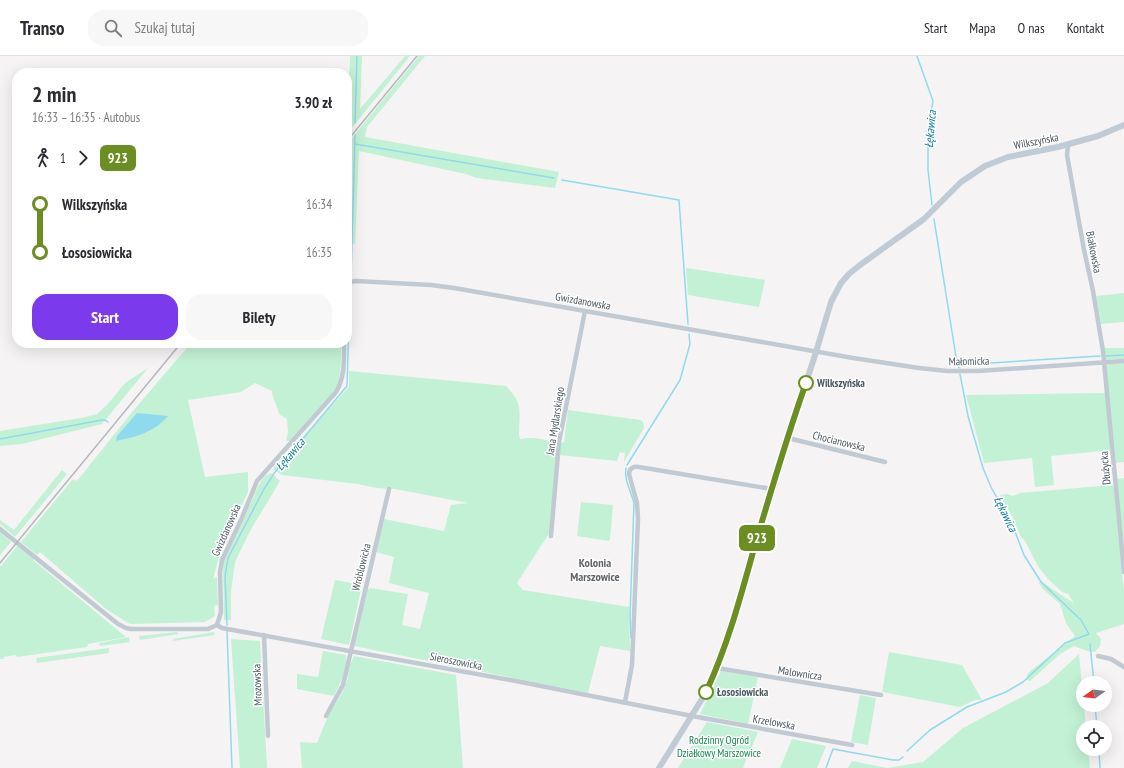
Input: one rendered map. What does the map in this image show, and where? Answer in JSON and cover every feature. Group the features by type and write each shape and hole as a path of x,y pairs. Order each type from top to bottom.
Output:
{"street":[{"name":"Wilkszyńska","path":"658,768 692,716 706,692 717,668 740,599 772,489 831,302 838,287 849,274 924,218 961,182 977,171 997,160 1068,145 1098,136 1124,125"},
{"name":"Białkowska","path":"1068,145 1067,155 1093,291 1104,362"},
{"name":"Gwizdanowska","path":"352,282 431,285 816,352"},
{"name":"Jana Mydlarskiego","path":"551,536 559,442 584,311"},
{"name":"Gwizdanowska","path":"217,625 221,612 220,572 222,560 257,482 336,392 343,374 344,348"},
{"name":"Małomicka","path":"816,352 903,366 947,371 978,371 1124,361"},
{"name":"Dłużycka","path":"1104,362 1124,572"},
{"name":"Chocianowska","path":"788,438 886,462"},
{"path":"625,702 632,665 638,519 637,503 629,474 630,470 634,467 639,467 772,489"},
{"name":"Wróblowicka","path":"326,716 343,685 350,650 390,489"},
{"path":"0,528 118,624 126,628 208,629 217,625"},
{"name":"Sieroszowicka","path":"217,625 222,628 350,650 692,716"},
{"name":"Mrozowska","path":"264,635 268,736"},
{"path":"1098,656 1111,659 1124,667"},
{"name":"Malownicza","path":"717,668 881,695"},
{"name":"Krzelowska","path":"692,716 852,745"}],"green space":[{"path":"350,56 362,56 360,109 405,56 410,56 352,128 352,68 350,68"},
{"path":"419,56 425,56 367,127 365,137 559,172 555,188 477,178 466,174 359,151 355,244 352,244 352,138"},
{"path":"686,268 765,280 759,307 688,295"},
{"path":"1124,293 1124,322 1101,324 1096,296"},
{"path":"187,348 341,348 341,367 335,390 290,441 286,441 288,432 287,419 279,414 272,391 255,383 241,392 188,400 205,477 248,472 248,492 222,546 213,579 217,577 218,605 214,606 215,616 205,622 130,624 106,609 40,552 37,555 21,542 73,479 77,481 133,411"},
{"path":"1105,348 1124,348 1124,359 1105,360"},
{"path":"1124,363 1124,462 1116,463 1106,367 1108,364"},
{"path":"148,368 102,424 22,444 0,446 0,431 97,414 107,405 125,383"},
{"path":"349,371 506,386 512,392 518,403 520,414 520,439 539,439 549,441 557,446 550,532 517,583 523,590 629,607 630,651 600,646 588,693 354,646 367,590 370,588 408,594 402,625 420,629 429,593 389,583 394,557 376,552 384,519 444,531 451,505 468,503 395,489 377,488 358,484 282,475 273,469 349,387"},
{"path":"1105,393 1111,450 1051,456 1054,485 1035,487 1032,458 984,463 966,395"},
{"path":"568,410 640,420 643,422 644,428 624,462 625,453 620,452 617,461 559,455 561,443 564,442"},
{"path":"62,470 67,474 15,537 0,524 0,520 14,530"},
{"path":"271,473 280,481 250,531 235,562 231,591 231,620 224,620 223,562 258,486 265,476"},
{"path":"1124,478 1124,560 1117,479"},
{"path":"1112,485 1114,487 1124,592 1124,624 1096,633 1101,639 1100,646 1095,652 1087,651 1074,646 1060,654 1030,681 1026,680 1028,673 1075,636 1066,623 1060,604 1043,589 1039,583 1041,581 1074,603 1068,594 1062,592 1039,568 1025,541 1021,537 1012,516 1000,495 1007,494 1013,496 1020,493"},
{"path":"581,502 613,505 609,541 577,536"},
{"path":"0,532 11,542 0,555"},
{"path":"18,545 34,559 33,560 126,637 88,644 87,647 17,657 16,655 3,657 4,659 0,659 0,567"},
{"path":"335,580 362,585 349,645 321,639"},
{"path":"177,632 179,634 140,640 139,636"},
{"path":"214,632 215,635 173,641 173,639"},
{"path":"129,637 130,642 100,646 99,643"},
{"path":"231,639 260,641 267,768 240,768"},
{"path":"109,648 109,653 37,663 36,658"},
{"path":"323,651 346,655 346,665 343,676 334,696 297,689 297,674 318,677"},
{"path":"889,652 962,665 982,700 975,700 960,707 882,692"},
{"path":"1079,654 1081,676 1076,676 1076,712 1085,712 1085,720 1076,720 1076,756 1089,756 1090,768 887,768 923,762 963,728 1048,683"},
{"path":"354,656 456,675 463,768 302,768 300,742 317,743 328,716 342,693"},
{"path":"721,671 758,677 748,724 700,714"},
{"path":"860,695 876,698 868,745 851,742"},
{"name":"Rodzinny Ogród Działkowy Marszowice","path":"707,722 758,732 743,768 678,768"},
{"name":"Rodzinny Ogród Działkowy Marszowice","path":"792,739 826,746 817,768 780,768"},
{"path":"852,761 887,768 848,768"}],"water":[{"path":"137,413 168,416 157,426 145,433 116,441 117,436"}],"waterway":[{"name":"Łękawica","path":"355,123 357,56"},
{"name":"Łękawica","path":"917,56 933,101 928,128 928,170 932,205"},
{"name":"Łękawica","path":"352,242 355,135"},
{"path":"355,144 554,178"},
{"path":"562,180 679,200 688,324"},
{"name":"Łękawica","path":"934,219 959,368"},
{"path":"627,465 680,380 690,344 689,334"},
{"name":"Łękawica","path":"227,625 225,576 228,558 264,489 275,472 347,386 348,348"},
{"path":"1106,356 1124,355"},
{"path":"959,365 1100,356"},
{"name":"Łękawica","path":"907,751 930,730 967,707 1006,692 1023,682 1065,643 1089,634 1081,620 1041,582 1024,555 1014,529 991,487 983,468 968,416 960,374"},
{"path":"0,439 102,420 108,422"},
{"path":"626,468 627,482 634,503 630,616 631,638"},
{"name":"Łękawica","path":"227,631 232,768"},
{"name":"Łękawica","path":"1090,644 1093,676"},
{"name":"Łękawica","path":"1096,712 1096,720"},
{"path":"826,768 833,749 893,760 899,760 903,757"},
{"name":"Łękawica","path":"1099,756 1100,768"}],"railway":[{"path":"352,135 417,56"},
{"path":"0,563 177,348"}],"bus line":[{"name":"923","path":"706,692 717,668 735,615 773,484 806,383"}],"place":[{"name":"Wilkszyńska","path":"806,383"},
{"name":"Łososiowicka","path":"706,692"}],"district":[{"name":"Kolonia Marszowice","path":"595,569"}]}
